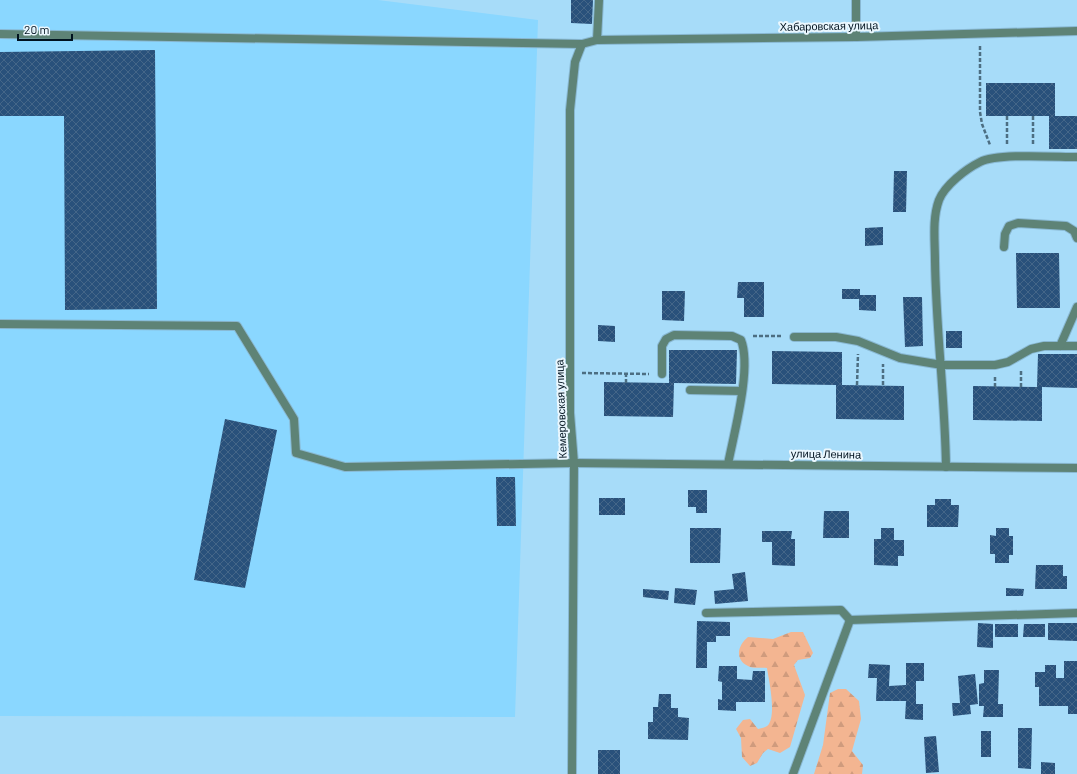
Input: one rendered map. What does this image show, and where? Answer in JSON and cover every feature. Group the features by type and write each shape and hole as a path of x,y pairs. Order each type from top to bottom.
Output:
{"street":[{"path":"597,40 599,0"},
{"path":"856,0 856,37"},
{"name":"Хабаровская улица","path":"0,34 582,44 597,40 856,37 1077,31"},
{"name":"Кемеровская улица","path":"572,774 574,463 570,413 570,110 575,62 582,44"},
{"path":"946,467 946,414 936,290 935,218 939,200 948,185 980,162 995,157 1077,157"},
{"path":"1004,247 1005,234 1009,226 1018,223 1066,226 1074,231 1077,238"},
{"path":"1060,346 1077,307"},
{"name":"улица Ленина","path":"0,324 237,326 294,419 296,453 345,467 574,463 1077,468"},
{"path":"662,374 662,346 666,338 674,335 732,336 740,340 744,347 744,379 728,464"},
{"path":"794,336 836,337 858,341 900,358 942,365 995,365 1008,362 1031,349 1044,346 1077,346"},
{"path":"690,390 741,391"},
{"path":"706,613 841,610 850,620 1077,614"},
{"path":"793,774 850,620"}],"path":[{"path":"982,34 980,49 980,112 982,124 995,157"},
{"path":"1007,116 1008,157"},
{"path":"1034,116 1034,157"},
{"path":"740,340 753,336 794,336"},
{"path":"858,341 858,385"},
{"path":"883,351 883,385"},
{"path":"570,370 582,373 662,374"},
{"path":"626,373 626,382"}],"shaded area":[{"path":"0,0 378,0 538,20 515,717 0,716"}],"green space":[{"path":"791,632 803,632 813,653 810,658 798,660 794,665 805,695 790,747 780,753 768,749 763,753 757,763 750,766 742,757 741,738 736,729 743,720 750,719 758,729 764,728 769,724 771,719 772,704 767,668 748,666 739,656 740,648 748,637 773,639"},
{"path":"838,689 846,689 859,701 861,719 852,751 863,765 862,774 814,774 823,745 830,693"}],"building":[{"path":"571,0 593,0 592,24 571,23"},
{"path":"155,50 157,309 65,310 64,116 0,116 0,52"},
{"path":"986,83 1055,83 1055,116 1077,116 1077,149 1049,149 1049,116 986,116"},
{"path":"894,171 907,171 906,212 893,212"},
{"path":"883,227 883,245 865,246 865,228"},
{"path":"1016,253 1059,253 1060,308 1017,308"},
{"path":"738,282 764,282 764,317 744,317 744,298 737,298"},
{"path":"842,289 860,289 860,295 876,295 876,311 859,310 859,299 842,299"},
{"path":"662,291 685,291 684,321 662,320"},
{"path":"903,297 922,297 923,346 905,347"},
{"path":"598,325 615,326 615,342 598,341"},
{"path":"946,331 962,331 962,348 946,348"},
{"path":"669,350 737,350 736,384 674,383 673,417 604,416 604,382 669,383"},
{"path":"772,351 842,352 842,385 904,386 904,420 836,419 836,385 772,384"},
{"path":"1038,354 1077,354 1077,388 1042,387 1042,421 973,420 973,386 1037,387"},
{"path":"225,419 277,430 245,588 194,580"},
{"path":"496,477 515,477 516,526 497,526"},
{"path":"688,490 707,490 707,513 696,513 696,507 688,507"},
{"path":"599,498 625,498 625,515 599,515"},
{"path":"935,499 951,499 951,505 959,505 958,527 927,527 927,505 935,505"},
{"path":"824,511 849,511 849,538 823,538"},
{"path":"690,528 721,528 720,563 690,563"},
{"path":"881,528 894,528 894,540 904,540 904,556 898,556 898,566 874,565 874,539 881,539"},
{"path":"996,528 1009,528 1009,536 1013,536 1013,555 1009,555 1009,563 995,563 995,554 990,554 990,535 996,536"},
{"path":"762,531 792,531 791,539 795,539 795,566 772,565 772,542 762,542"},
{"path":"1036,565 1063,565 1063,576 1067,576 1067,589 1035,589"},
{"path":"745,572 748,601 715,604 714,591 734,589 732,574"},
{"path":"675,588 697,590 695,605 674,603"},
{"path":"1006,588 1024,589 1023,596 1006,596"},
{"path":"643,589 669,591 668,600 643,597"},
{"path":"697,621 730,622 730,636 716,636 716,642 707,642 707,668 696,668"},
{"path":"978,623 993,624 993,648 977,647"},
{"path":"1048,623 1077,623 1077,641 1048,640"},
{"path":"995,624 1018,624 1018,637 995,637"},
{"path":"1024,624 1045,624 1045,637 1023,637"},
{"path":"1064,661 1077,661 1077,714 1068,714 1068,706 1039,706 1039,687 1035,687 1035,672 1045,672 1045,665 1056,665 1056,678 1064,678"},
{"path":"906,663 924,663 924,681 916,681 916,704 923,704 923,720 905,719 906,701 876,701 877,678 868,678 869,664 890,665 889,686 906,685"},
{"path":"719,666 737,666 737,679 752,680 753,671 765,671 765,702 736,702 736,711 718,710 718,699 722,700 722,682 718,681"},
{"path":"984,670 999,670 998,704 1003,704 1003,717 983,717 984,706 979,706 979,684 984,683"},
{"path":"975,674 978,704 970,705 971,714 953,716 952,703 960,703 958,676"},
{"path":"659,694 671,694 671,708 678,708 678,717 689,718 688,740 648,739 648,722 653,722 653,707 658,707"},
{"path":"1018,728 1032,728 1031,769 1018,768"},
{"path":"981,731 991,731 991,757 981,757"},
{"path":"936,736 939,772 926,773 924,737"},
{"path":"598,750 620,750 620,774 598,774"},
{"path":"1041,762 1055,763 1055,774 1041,774"}]}
